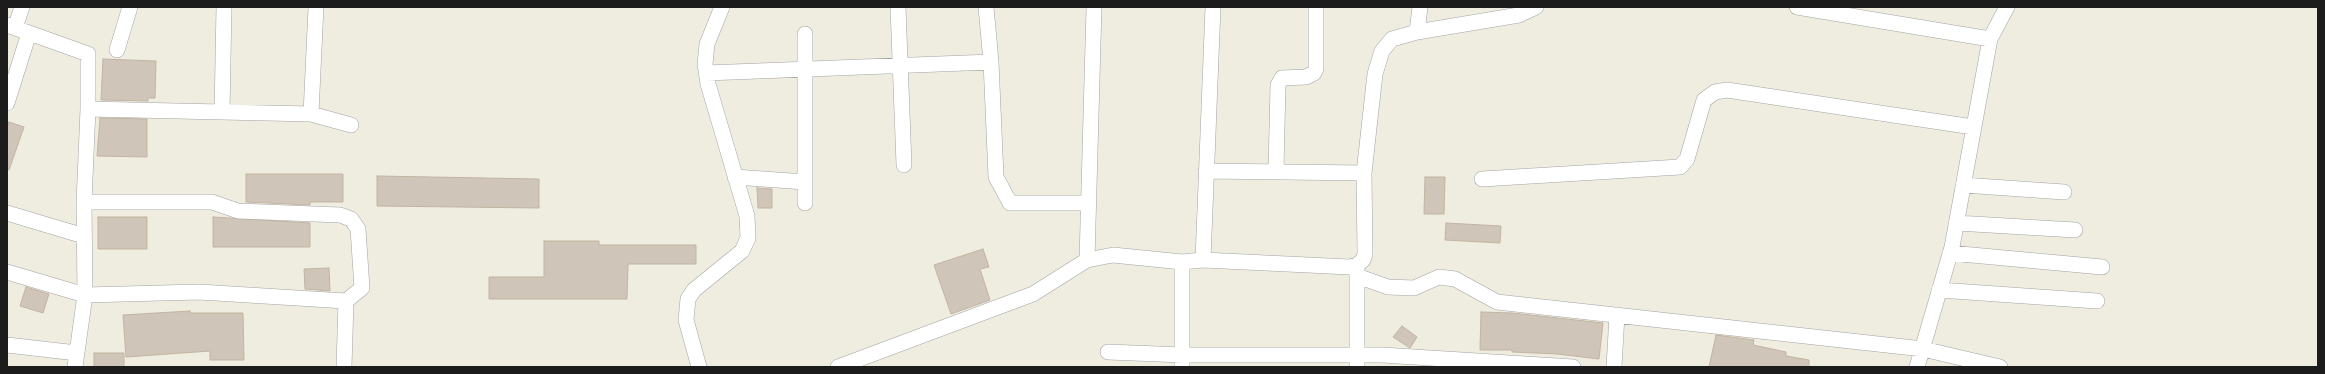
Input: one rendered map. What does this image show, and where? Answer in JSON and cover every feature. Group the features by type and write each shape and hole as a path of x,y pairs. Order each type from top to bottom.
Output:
{"street":[{"path":"7,103 17,29 22,7"},
{"path":"117,50 130,7"},
{"path":"222,112 224,7"},
{"path":"311,114 316,7"},
{"path":"700,367 686,320 688,299 694,290 742,251 748,238 747,216 706,73 705,64 707,44 722,7"},
{"path":"898,7 904,165"},
{"path":"986,7 991,62 996,177 1010,203 1089,203"},
{"path":"1087,260 1094,7"},
{"path":"1203,260 1213,7"},
{"path":"1276,170 1278,85 1282,78 1306,77 1314,73 1316,69 1316,7"},
{"path":"1417,32 1420,7"},
{"path":"1357,361 1357,270 1365,254 1364,173 1375,74 1382,51 1392,39 1417,32 1519,15 1536,7"},
{"path":"1798,7 1990,39"},
{"path":"1917,367 1950,253 1990,39 2007,7"},
{"path":"7,345 76,360 85,295 84,202 88,109 88,54 17,29"},
{"path":"804,34 806,203"},
{"path":"706,73 991,62"},
{"path":"1482,178 1680,167 1687,159 1704,100 1715,92 1727,90 1973,127"},
{"path":"88,109 311,114 351,125"},
{"path":"1206,171 1276,170 1364,173"},
{"path":"736,177 805,182"},
{"path":"1963,185 2064,192"},
{"path":"7,272 85,295 199,292 346,301 362,288 358,229 351,218 340,215 238,211 212,202 84,202"},
{"path":"7,213 84,236"},
{"path":"1956,223 2075,230"},
{"path":"1950,253 2102,267"},
{"path":"838,367 1033,294 1087,260 1113,255 1182,262 1203,260 1350,267 1388,287 1414,288 1439,277 1455,279 1498,302 1923,349 2000,367"},
{"path":"1182,262 1182,361"},
{"path":"1940,290 2097,302"},
{"path":"344,367 346,301"},
{"path":"1614,367 1617,315"},
{"path":"1108,352 1182,361 1357,361 1573,367"}],"building":[{"path":"103,59 156,61 155,98 148,98 148,101 101,100"},
{"path":"100,118 147,119 147,157 97,156"},
{"path":"9,122 24,127 9,170 7,169 7,128"},
{"path":"246,174 343,174 343,202 310,202 310,205 246,202"},
{"path":"377,176 539,179 539,208 377,206"},
{"path":"1425,177 1445,177 1444,214 1424,214"},
{"path":"757,188 772,189 772,208 758,208"},
{"path":"98,217 147,217 147,249 98,249"},
{"path":"213,217 310,223 310,247 213,247"},
{"path":"1446,223 1501,226 1500,243 1445,240"},
{"path":"544,241 599,241 599,245 696,245 696,264 628,264 627,299 489,299 489,277 544,277"},
{"path":"983,249 989,267 980,269 990,300 951,314 934,265"},
{"path":"329,268 330,291 305,289 304,269"},
{"path":"26,287 49,294 43,313 20,306"},
{"path":"190,311 190,313 243,313 244,360 210,360 210,351 126,357 123,315"},
{"path":"1481,312 1512,313 1603,323 1599,359 1557,354 1512,352 1512,350 1480,350"},
{"path":"1402,326 1417,337 1410,348 1393,337"},
{"path":"1716,335 1754,340 1753,345 1786,352 1786,356 1809,360 1809,367 1709,367"},
{"path":"94,353 124,353 124,367 94,367"}]}
